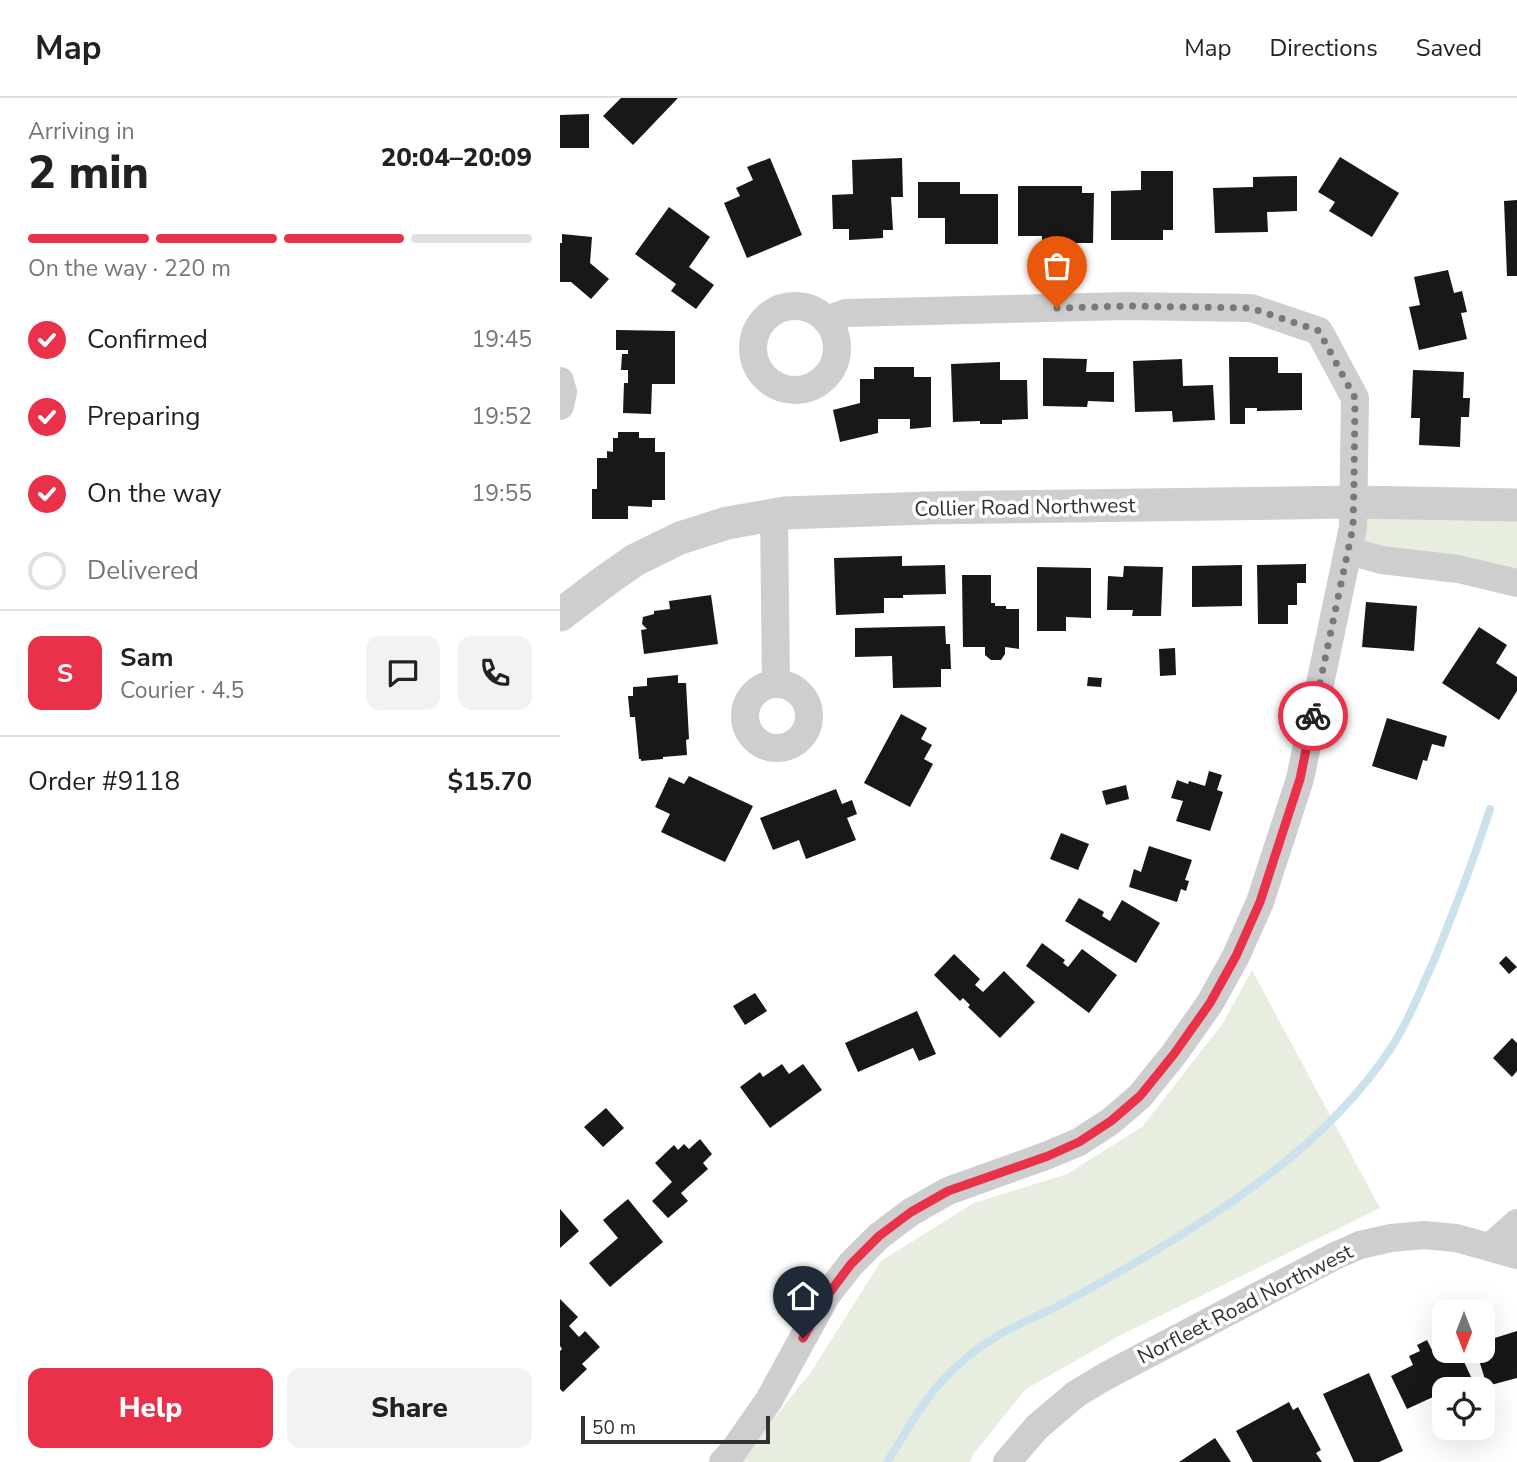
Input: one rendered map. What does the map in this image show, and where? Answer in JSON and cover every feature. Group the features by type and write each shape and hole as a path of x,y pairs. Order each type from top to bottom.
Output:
{"street":[{"path":"723,1462 769,1400 827,1296 851,1264 879,1236 911,1212 948,1191 1048,1156 1079,1142 1111,1121 1140,1096 1203,1013 1236,956 1260,902 1300,779 1353,527 1355,398 1319,331 1251,308 1126,306 846,313 826,320"},
{"path":"560,381 563,392 560,406"},
{"name":"Collier Road Northwest","path":"562,610 635,560 680,538 727,523 785,513 928,508 1354,502 1517,505"},
{"path":"774,515 776,684"},
{"path":"1349,551 1382,560 1458,569 1517,583"},
{"path":"1490,1247 1517,1223"},
{"name":"Norfleet Road Northwest","path":"1007,1462 1037,1427 1076,1394 1360,1245 1391,1238 1424,1235 1456,1238 1517,1255"}],"green space":[{"path":"1354,502 1517,505 1517,583 1349,551"},
{"path":"1252,970 1380,1208 1119,1336 1026,1389 974,1453 970,1462 739,1462 811,1372 881,1261 974,1203 1067,1174 1142,1127 1223,1023"}],"building":[{"path":"621,98 678,98 633,145 603,116"},
{"path":"589,114 589,148 560,148 560,115"},
{"path":"1340,157 1399,193 1372,237 1329,211 1335,202 1318,192"},
{"path":"770,158 802,235 747,258 724,203 740,196 736,188 753,180 747,167"},
{"path":"902,158 903,197 891,197 893,230 883,230 883,238 849,240 849,229 833,229 832,195 853,194 852,160"},
{"path":"1141,171 1173,171 1173,230 1163,230 1163,240 1111,240 1111,191 1141,190"},
{"path":"1297,176 1297,211 1267,212 1268,232 1215,233 1213,188 1253,187 1253,177"},
{"path":"918,182 960,182 960,194 998,194 998,244 945,244 945,218 918,218"},
{"path":"1018,186 1082,186 1082,193 1094,193 1093,243 1042,243 1042,236 1018,236"},
{"path":"1517,200 1517,276 1507,276 1504,201"},
{"path":"669,207 710,237 689,267 714,285 696,309 671,291 676,284 635,254"},
{"path":"562,234 592,237 590,263 609,279 591,299 571,282 560,282"},
{"path":"1448,270 1454,293 1462,291 1467,312 1461,313 1467,339 1419,350 1409,307 1420,305 1414,277"},
{"path":"616,330 675,331 675,384 652,384 651,414 623,413 624,383 628,383 628,370 621,370 622,354 628,354 628,350 616,350"},
{"path":"1229,357 1278,357 1278,373 1302,373 1302,410 1257,411 1257,408 1245,408 1245,424 1230,424"},
{"path":"1043,358 1087,359 1086,372 1114,372 1114,402 1088,401 1087,407 1043,406"},
{"path":"1182,359 1183,386 1213,385 1215,420 1173,422 1172,411 1135,412 1133,361"},
{"path":"1000,362 1000,380 1027,380 1028,419 1002,420 1002,424 980,424 980,421 953,422 951,364"},
{"path":"874,367 914,367 914,377 931,377 931,427 910,429 910,419 878,419 878,433 840,442 833,410 860,403 860,379 874,379"},
{"path":"1413,370 1464,372 1463,398 1470,398 1469,417 1461,417 1460,447 1419,445 1420,418 1411,418"},
{"path":"618,432 639,432 639,438 655,438 655,452 665,452 665,500 652,500 652,507 628,506 628,519 592,519 592,489 597,489 597,458 607,458 607,451 613,452 613,438 618,438"},
{"path":"902,556 902,566 945,565 946,594 884,598 884,613 836,615 834,558"},
{"path":"1306,564 1306,583 1297,583 1297,605 1288,605 1288,624 1258,624 1257,565"},
{"path":"1242,565 1242,606 1192,607 1192,566"},
{"path":"1124,566 1163,567 1161,616 1132,616 1133,610 1107,610 1108,576 1123,577"},
{"path":"1037,567 1091,568 1091,618 1066,617 1066,631 1037,631"},
{"path":"962,575 991,575 991,603 995,603 995,606 1006,606 1006,609 1019,609 1019,649 1005,647 1001,660 991,660 985,655 985,647 963,647"},
{"path":"711,595 718,644 644,654 641,630 647,629 642,624 643,617 654,614 654,611 670,609 669,601"},
{"path":"1366,602 1417,606 1414,651 1362,647"},
{"path":"945,626 946,644 950,644 951,669 941,669 941,687 893,688 892,656 855,657 855,628"},
{"path":"1479,627 1507,645 1496,663 1517,677 1517,691 1499,720 1442,683"},
{"path":"1175,648 1176,675 1160,676 1159,649"},
{"path":"678,675 678,683 686,683 689,739 686,740 687,755 641,761 635,717 630,717 628,696 633,696 633,687 647,686 647,678"},
{"path":"1088,677 1102,678 1101,687 1087,686"},
{"path":"901,714 927,728 921,739 932,745 924,759 933,764 910,807 864,783"},
{"path":"1387,718 1447,736 1444,747 1432,744 1427,761 1423,760 1417,780 1372,766"},
{"path":"1209,771 1222,775 1217,790 1223,792 1210,831 1176,821 1183,801 1171,798 1177,780 1205,786"},
{"path":"689,776 753,806 725,862 661,832 670,814 655,807 669,777 684,784"},
{"path":"1126,785 1129,799 1106,805 1102,791"},
{"path":"836,789 842,804 852,800 857,814 847,818 856,840 806,859 799,840 773,850 760,818"},
{"path":"1061,833 1089,844 1078,870 1050,859"},
{"path":"1149,846 1192,860 1185,880 1189,881 1186,891 1181,889 1177,902 1129,887 1134,869 1141,872"},
{"path":"1079,898 1104,912 1102,916 1110,921 1122,900 1160,923 1136,963 1065,921"},
{"path":"1042,943 1065,960 1063,963 1068,967 1082,949 1117,975 1089,1013 1026,966"},
{"path":"954,954 980,979 975,985 983,992 1004,971 1035,1002 1000,1038 968,1007 970,1005 963,998 960,1001 934,975"},
{"path":"1506,956 1517,967 1509,974 1499,963"},
{"path":"755,993 767,1011 745,1025 733,1006"},
{"path":"917,1011 936,1054 919,1061 913,1048 858,1072 845,1043"},
{"path":"1512,1038 1517,1043 1517,1071 1512,1077 1493,1058"},
{"path":"782,1064 789,1074 803,1064 822,1090 770,1128 740,1087 760,1072 763,1077"},
{"path":"606,1108 624,1128 603,1147 584,1127"},
{"path":"700,1139 712,1154 703,1163 708,1169 681,1193 688,1201 668,1218 652,1201 672,1182 655,1163 674,1145 678,1150 684,1144 689,1149"},
{"path":"628,1199 663,1242 610,1287 589,1263 618,1238 603,1220"},
{"path":"560,1209 579,1231 560,1248"},
{"path":"560,1299 578,1317 569,1326 579,1337 585,1331 600,1347 582,1364 587,1369 563,1392 560,1389"},
{"path":"1517,1331 1517,1378 1495,1384 1495,1377 1484,1377 1480,1363 1495,1363 1495,1338"},
{"path":"1427,1340 1432,1350 1432,1363 1465,1363 1471,1377 1432,1377 1432,1398 1407,1409 1391,1376 1413,1365 1409,1356 1420,1351 1417,1345"},
{"path":"1369,1373 1403,1451 1379,1462 1354,1462 1323,1394"},
{"path":"1289,1402 1293,1410 1298,1407 1321,1450 1316,1453 1322,1462 1253,1462 1236,1431"},
{"path":"1215,1438 1231,1462 1179,1462"}],"waterway":[{"path":"887,1462 932,1392 969,1356 1002,1333 1084,1292 1205,1220 1275,1170 1338,1114 1391,1048 1409,1015 1450,921 1490,809"}],"way so far":[{"path":"1057,308 1251,308 1319,331 1355,398 1354,483 1353,527 1313,716"}],"route":[{"path":"803,1338 827,1296 851,1264 879,1236 911,1212 948,1191 1048,1156 1079,1142 1111,1121 1140,1096 1210,1003 1236,956 1260,902 1300,779 1313,716"}]}
